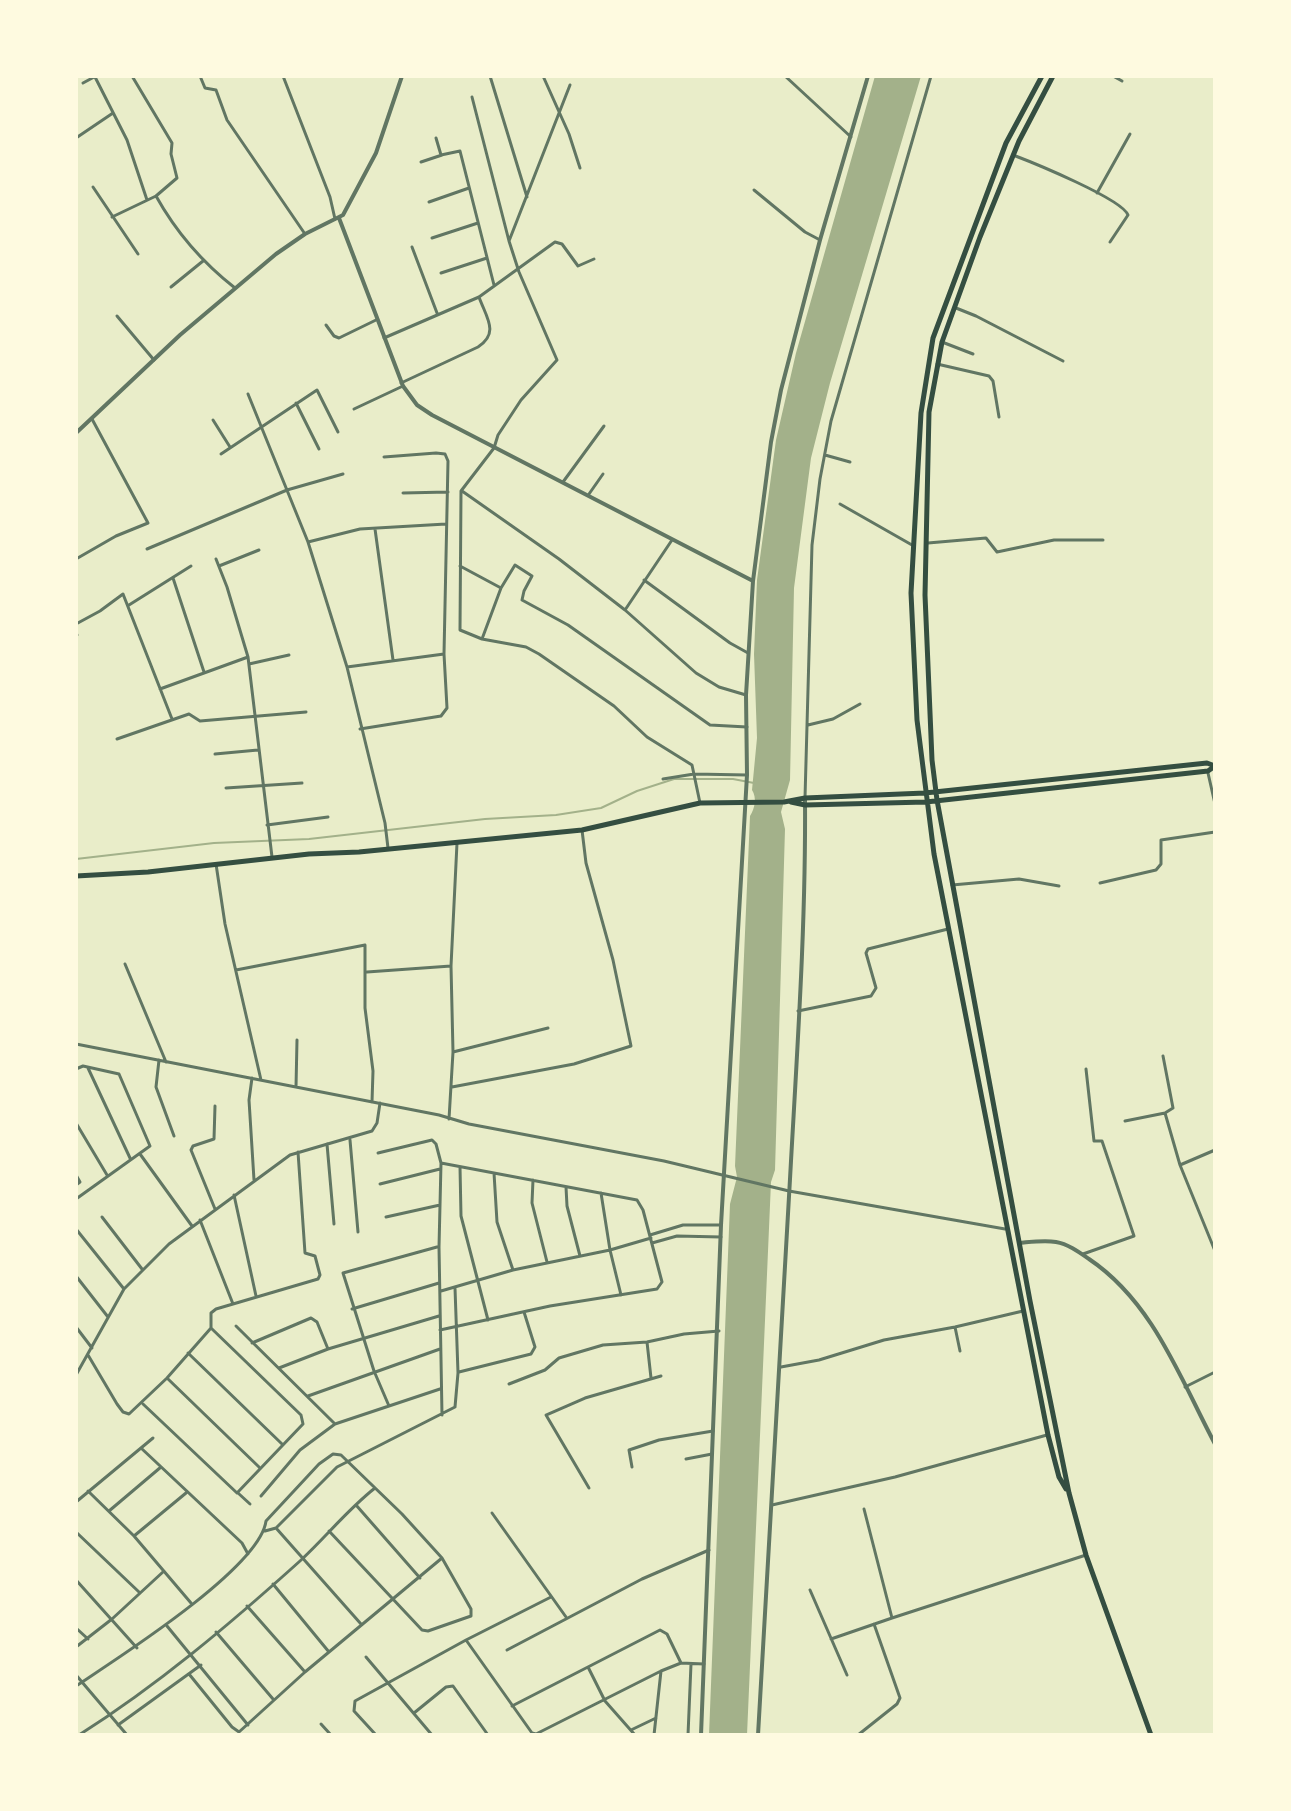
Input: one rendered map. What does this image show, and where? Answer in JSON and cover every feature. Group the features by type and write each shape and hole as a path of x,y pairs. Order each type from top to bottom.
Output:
{"main road":[{"path":"1042,76 1011,132 933,338 926,375 911,593 916,708 925,793 948,929 1048,1435 1059,1477 1069,1493"},
{"path":"1053,76 1037,103 997,194 942,342 937,364 929,412 926,543 929,695 937,800 1069,1493 1086,1555 1151,1735"},
{"path":"988,191 997,194"},
{"path":"76,876 387,845 582,830 700,803 787,802 925,793 1207,763 1215,766"},
{"path":"805,801 926,802 1208,771 1215,766"}],"street":[{"path":"83,83 95,76 127,140 147,200"},
{"path":"112,217 156,196 177,178 172,143 132,76"},
{"path":"200,76 205,88 216,90 232,127 305,234"},
{"path":"283,76 402,384 422,410 753,581"},
{"path":"76,433 276,254 346,211 376,153 402,76"},
{"path":"490,76 527,197"},
{"path":"543,76 560,110 580,168"},
{"path":"785,76 851,137"},
{"path":"701,1735 721,1225 746,802 746,695 753,581 781,390 867,76"},
{"path":"758,1735 781,1367 806,841 812,545 825,455 845,370 931,76"},
{"path":"1113,76 1122,81"},
{"path":"509,241 570,85"},
{"path":"461,491 494,448 498,435 521,400 557,358 517,268 472,97"},
{"path":"76,138 113,113"},
{"path":"1097,193 1130,134"},
{"path":"436,138 442,155"},
{"path":"421,162 460,151 494,285"},
{"path":"1013,155 1124,207 1128,213 1110,242"},
{"path":"93,187 138,254"},
{"path":"429,202 469,188"},
{"path":"754,190 805,232 820,240"},
{"path":"156,196 203,261 235,288"},
{"path":"432,238 478,223"},
{"path":"384,338 479,297 557,242 562,244 578,266 594,259"},
{"path":"412,247 437,313"},
{"path":"441,273 487,258"},
{"path":"171,287 203,261"},
{"path":"354,409 489,339 491,331 479,297"},
{"path":"955,308 1063,361"},
{"path":"117,316 154,360"},
{"path":"326,325 339,338 376,320"},
{"path":"942,342 973,354"},
{"path":"937,364 989,376 993,381 999,417"},
{"path":"221,454 319,390 338,432"},
{"path":"248,394 308,542 347,667 385,823 387,845"},
{"path":"296,403 319,449"},
{"path":"76,559 116,536 148,523 91,418"},
{"path":"213,420 230,447"},
{"path":"563,482 604,426"},
{"path":"360,729 445,713 448,461 445,454 384,457"},
{"path":"825,455 850,462"},
{"path":"147,549 287,490 343,474"},
{"path":"589,494 603,474"},
{"path":"461,491 460,630 482,639 526,647 614,706 647,737 688,761 700,803"},
{"path":"461,491 559,559 625,610 696,673 719,687 746,695"},
{"path":"403,493 448,492"},
{"path":"840,504 912,545"},
{"path":"308,542 375,528 446,524"},
{"path":"375,528 393,660"},
{"path":"926,543 986,538 997,552 1054,540 1103,540"},
{"path":"625,610 672,540"},
{"path":"219,566 259,550"},
{"path":"216,559 248,657 272,858"},
{"path":"482,639 501,588 515,565 532,576 522,600 580,633 710,725 747,727"},
{"path":"129,605 191,566"},
{"path":"460,566 501,588"},
{"path":"173,578 204,672"},
{"path":"644,580 748,653"},
{"path":"76,624 123,594 172,719"},
{"path":"347,667 444,654"},
{"path":"249,664 289,655"},
{"path":"160,689 248,657"},
{"path":"808,725 833,719 860,704"},
{"path":"117,739 189,714 200,721 306,712"},
{"path":"215,754 258,750"},
{"path":"1207,763 1215,804"},
{"path":"663,779 694,775 746,776"},
{"path":"226,788 302,783"},
{"path":"267,825 328,817"},
{"path":"452,1087 574,1064 631,1046 613,960 586,863 582,830"},
{"path":"1100,883 1156,870 1161,864 1161,840 1215,832"},
{"path":"449,1119 453,1052 451,966 457,841"},
{"path":"216,864 219,894 262,1080"},
{"path":"952,885 1019,879 1059,886"},
{"path":"798,1011 871,996 876,988 866,953 868,949 948,929"},
{"path":"236,970 363,944 365,1008 373,1071 372,1102"},
{"path":"125,964 166,1062"},
{"path":"366,972 451,966"},
{"path":"453,1052 548,1028"},
{"path":"296,1087 297,1040"},
{"path":"76,1044 664,1161 789,1191 1007,1229"},
{"path":"1125,1121 1165,1113 1174,1105 1163,1056"},
{"path":"159,1060 156,1087 174,1136"},
{"path":"88,1068 130,1158"},
{"path":"76,1069 115,1072 121,1076 150,1146 76,1199"},
{"path":"1083,1254 1134,1236 1102,1141 1094,1141 1086,1069"},
{"path":"252,1078 249,1100 254,1180"},
{"path":"76,1372 124,1289 142,1269 200,1220 298,1152 350,1139 376,1127 380,1103"},
{"path":"215,1106 214,1139 193,1146 191,1150 215,1209"},
{"path":"1165,1113 1180,1165 1215,1251"},
{"path":"76,1123 107,1175"},
{"path":"350,1139 358,1232"},
{"path":"378,1153 432,1140 441,1163 439,1283 442,1415"},
{"path":"327,1144 334,1224"},
{"path":"1180,1165 1215,1150"},
{"path":"88,1355 123,1412 129,1414 167,1378 211,1328 213,1310 319,1278 315,1256 305,1253 298,1152"},
{"path":"139,1153 192,1226"},
{"path":"440,1330 657,1289 661,1285 643,1210 637,1200 441,1163"},
{"path":"460,1167 461,1216 488,1320"},
{"path":"380,1184 440,1169"},
{"path":"494,1172 497,1222 513,1270"},
{"path":"76,1175 80,1182 76,1186 81,1194"},
{"path":"533,1179 532,1203 547,1262"},
{"path":"566,1187 567,1206 580,1256"},
{"path":"601,1193 621,1295"},
{"path":"234,1195 256,1297"},
{"path":"386,1217 440,1205"},
{"path":"102,1217 142,1269"},
{"path":"200,1220 233,1304"},
{"path":"700,1224 700,1235"},
{"path":"651,1239 676,1227 721,1225"},
{"path":"676,1227 677,1236"},
{"path":"76,1229 124,1289"},
{"path":"440,1291 513,1270 651,1239 700,1235 721,1237"},
{"path":"1019,1243 1058,1242 1083,1254 1115,1278 1136,1301 1159,1337 1215,1444"},
{"path":"389,1406 342,1276 345,1270 439,1247"},
{"path":"76,1276 108,1317"},
{"path":"352,1309 439,1283"},
{"path":"265,1531 276,1528 330,1472 346,1461 442,1415 456,1405 455,1288"},
{"path":"781,1367 819,1360 900,1336 1023,1311"},
{"path":"458,1373 531,1354 535,1347 524,1312"},
{"path":"279,1368 328,1349 440,1316"},
{"path":"252,1343 311,1318 317,1322 328,1349"},
{"path":"236,1326 335,1424"},
{"path":"76,1327 92,1348"},
{"path":"955,1327 960,1351"},
{"path":"211,1328 303,1418 303,1424 237,1493"},
{"path":"509,1384 545,1370 559,1358 603,1345 719,1331"},
{"path":"647,1342 651,1379"},
{"path":"308,1396 440,1349"},
{"path":"188,1353 282,1444"},
{"path":"1185,1387 1215,1372"},
{"path":"589,1488 546,1415 585,1398 661,1376"},
{"path":"167,1378 260,1468"},
{"path":"261,1496 300,1450 318,1434 335,1424 440,1389"},
{"path":"142,1403 250,1504"},
{"path":"632,1467 629,1450 659,1440 713,1431"},
{"path":"772,1505 895,1477 1048,1435"},
{"path":"76,1502 153,1438"},
{"path":"141,1448 242,1543 248,1554"},
{"path":"76,1686 167,1626 248,1554 265,1531 266,1521 319,1464 337,1453 442,1558 471,1609 471,1616 425,1632 392,1601 329,1531"},
{"path":"686,1459 712,1454"},
{"path":"109,1511 161,1467"},
{"path":"79,1735 192,1655 303,1558 355,1504 375,1488"},
{"path":"88,1491 134,1536 191,1604"},
{"path":"134,1536 186,1493"},
{"path":"355,1504 420,1578"},
{"path":"864,1509 892,1618"},
{"path":"492,1513 566,1617"},
{"path":"276,1528 361,1624"},
{"path":"76,1532 139,1592"},
{"path":"507,1650 642,1579 709,1550"},
{"path":"831,1639 1086,1555"},
{"path":"189,1674 239,1732 273,1699 442,1558"},
{"path":"76,1647 164,1571"},
{"path":"76,1580 137,1648"},
{"path":"273,1584 329,1652"},
{"path":"810,1590 847,1675"},
{"path":"376,1735 354,1711 355,1701 551,1597"},
{"path":"247,1606 305,1672"},
{"path":"858,1735 897,1704 900,1698 874,1624"},
{"path":"167,1626 248,1725"},
{"path":"76,1628 88,1639"},
{"path":"512,1706 660,1630 667,1634 681,1663"},
{"path":"216,1632 273,1699"},
{"path":"466,1640 532,1733 536,1734 661,1671 681,1663 704,1664"},
{"path":"366,1657 432,1735"},
{"path":"688,1735 691,1664"},
{"path":"118,1725 201,1665"},
{"path":"588,1667 605,1701 635,1735"},
{"path":"654,1735 661,1671"},
{"path":"76,1675 127,1735"},
{"path":"414,1713 446,1687 453,1686 488,1735"},
{"path":"631,1730 656,1718"},
{"path":"321,1724 331,1735"}],"shaded area":[{"path":"875,76 921,76 830,383 811,458 794,588 790,780 781,812 785,829 775,1170 771,1182 747,1735 709,1735 730,1204 737,1177 750,816 755,803 752,790 757,738 754,654 757,580 776,440 796,353"}],"waterway":[{"path":"76,859 214,843 309,839 485,819 556,815 601,808 637,791 674,779 733,779 754,783"}]}
